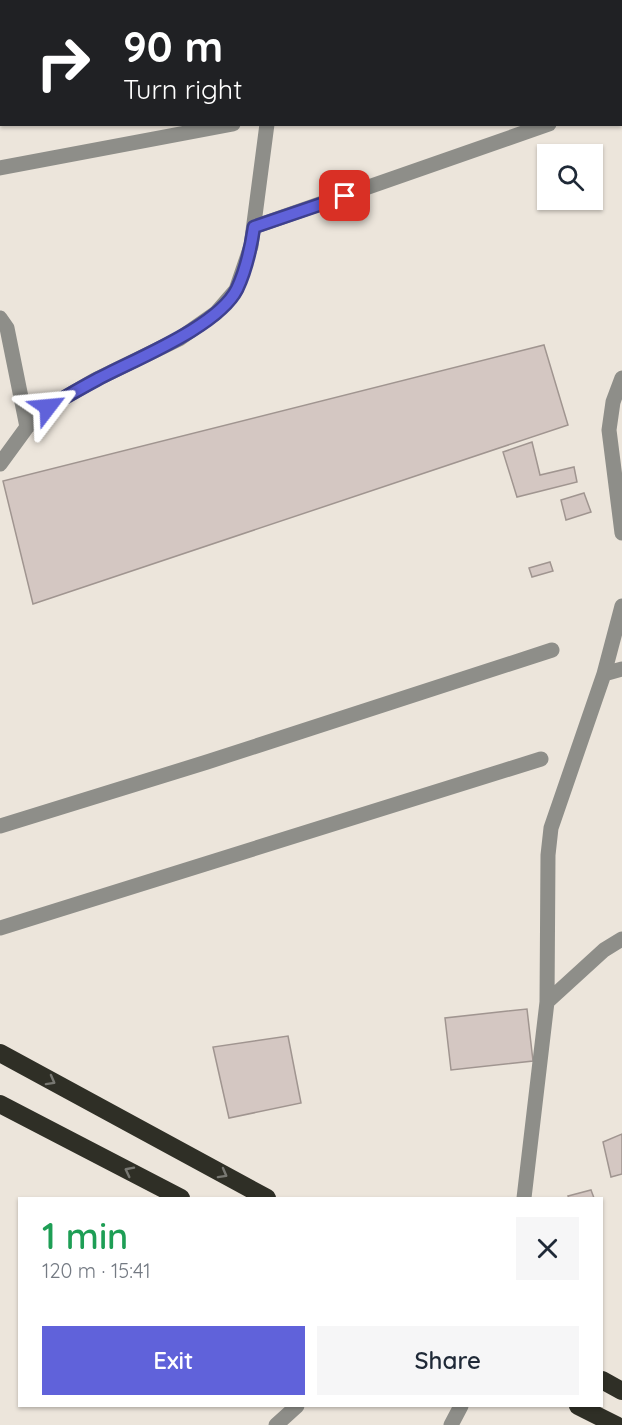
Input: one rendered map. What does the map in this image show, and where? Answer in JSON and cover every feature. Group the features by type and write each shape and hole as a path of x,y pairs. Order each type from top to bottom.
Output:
{"highway":[{"path":"0,1053 265,1197"},
{"path":"0,1104 179,1197"},
{"path":"603,1381 622,1391"},
{"path":"580,1407 616,1425"}],"street":[{"path":"0,168 222,126"},
{"path":"0,464 27,427 48,407 95,380 179,339 216,313 236,290 251,246 267,126"},
{"path":"254,227 543,126"},
{"path":"0,318 7,328 27,427"},
{"path":"622,378 613,402 609,430 622,533"},
{"path":"524,1197 547,1002 548,855 551,828 604,674 622,606"},
{"path":"0,826 552,650"},
{"path":"604,674 622,669"},
{"path":"0,928 541,759"},
{"path":"547,1002 604,950 622,939"},
{"path":"276,1425 296,1407"},
{"path":"451,1425 460,1407"}],"building":[{"path":"544,345 568,425 33,604 3,481"},
{"path":"532,442 540,475 574,467 577,482 517,497 503,452"},
{"path":"584,493 591,512 566,520 561,500"},
{"path":"550,562 553,571 532,577 529,568"},
{"path":"527,1009 533,1061 451,1070 445,1018"},
{"path":"288,1036 301,1103 229,1118 213,1047"},
{"path":"622,1134 622,1174 611,1177 603,1142"},
{"path":"591,1190 594,1197 568,1197"}],"route":[{"path":"48,407 95,380 179,339 216,313 236,290 251,246 254,227 345,196"}]}
